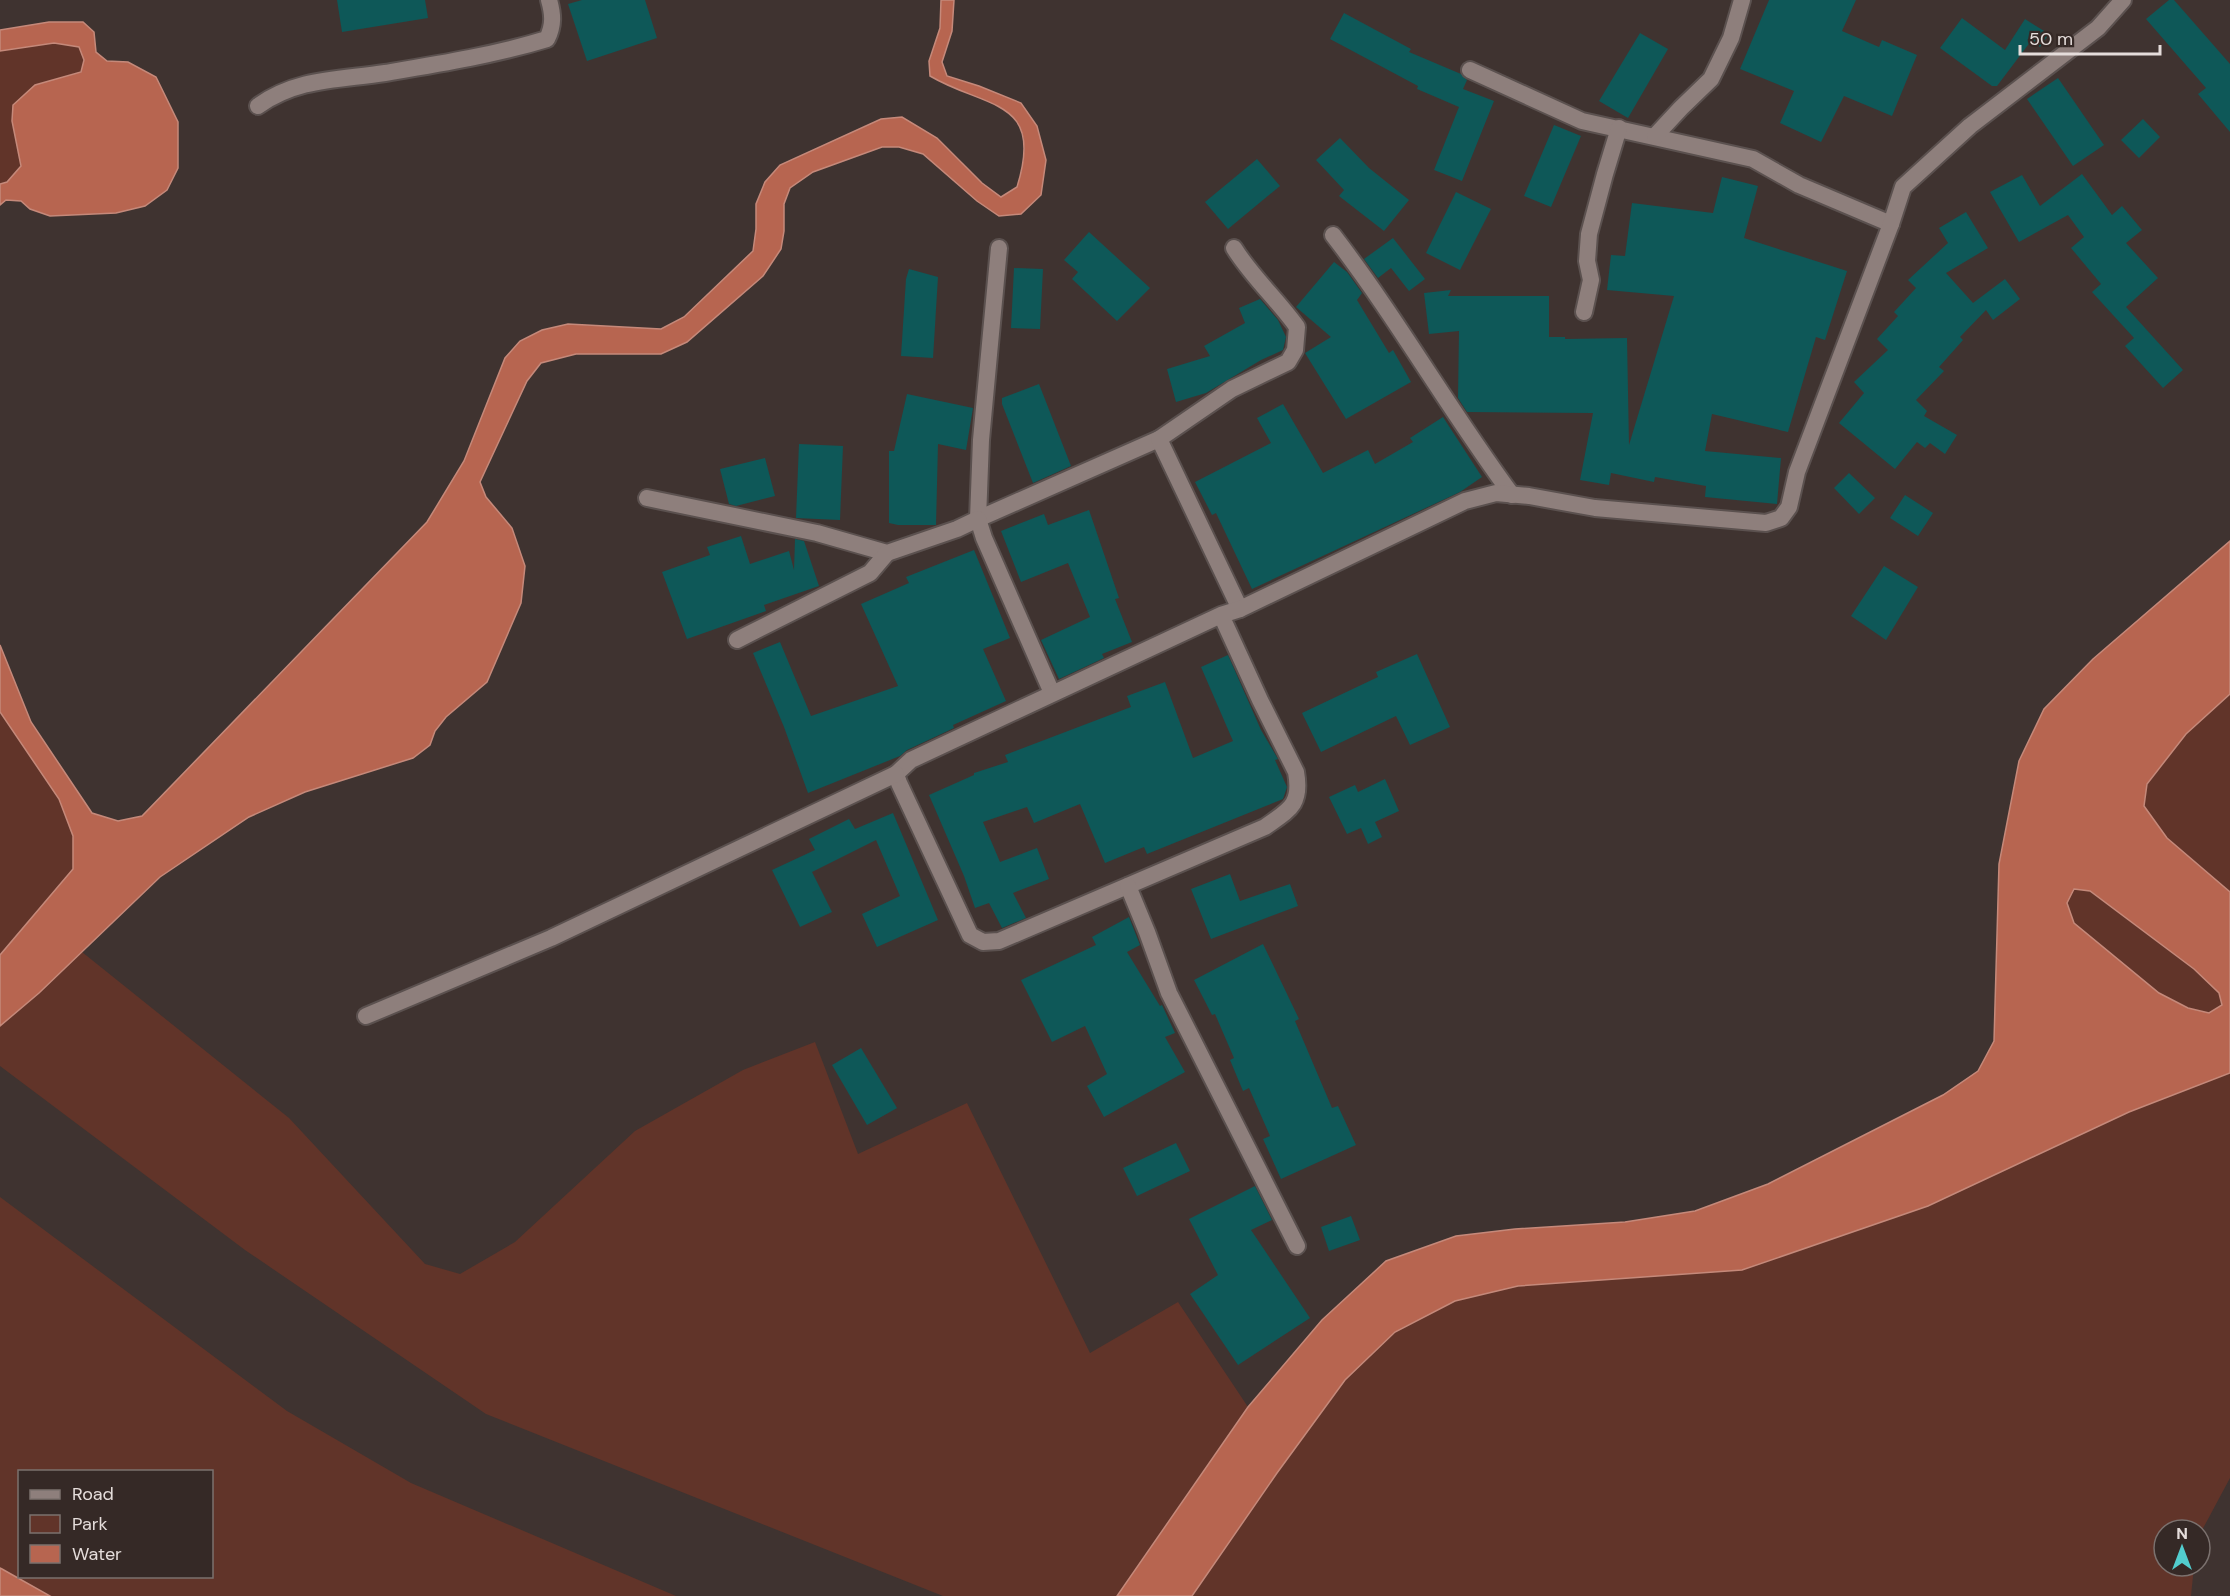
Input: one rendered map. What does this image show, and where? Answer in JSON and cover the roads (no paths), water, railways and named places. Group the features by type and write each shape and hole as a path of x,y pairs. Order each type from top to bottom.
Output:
{"street":[{"path":"258,106 274,94 301,85 395,71 522,47 547,39 553,15 549,0"},
{"path":"1655,136 1711,79 1731,38 1742,0"},
{"path":"366,1016 551,938 896,774 911,760 1221,615 1240,609 1464,501 1496,493 1529,496 1595,508 1755,522 1781,518 1788,507 1797,472 1892,224 1903,187 1970,126 2098,28 2123,0"},
{"path":"1470,70 1582,121 1753,159 1799,185 1892,224"},
{"path":"1584,312 1591,280 1587,261 1589,234 1619,128"},
{"path":"1333,235 1371,285 1478,449 1512,495"},
{"path":"999,248 981,440 978,519 984,538 1052,693"},
{"path":"736,640 870,573 887,553 957,529 1158,439 1232,388 1288,362 1295,350 1297,327 1279,302 1248,270 1234,248"},
{"path":"1158,439 1240,609"},
{"path":"647,498 806,530 887,553"},
{"path":"896,774 970,935 983,942 999,941 1264,827 1290,810 1298,785 1296,772 1221,615"},
{"path":"1128,886 1169,993 1297,1246"}],"water":[{"path":"941,0 954,0 952,31 942,62 947,76 1021,103 1037,126 1046,160 1041,195 1021,214 999,216 977,201 923,154 899,147 882,147 813,172 790,188 784,204 781,249 763,276 687,342 661,354 576,354 541,363 527,381 480,482 486,497 512,528 525,566 521,603 487,682 446,717 435,731 430,745 413,758 305,792 249,817 160,877 39,993 0,1026 0,955 73,869 73,836 59,799 0,712 0,645 31,722 92,813 118,821 142,816 427,522 464,461 505,358 520,341 542,330 568,324 661,329 684,317 753,251 756,204 765,182 780,165 881,119 902,117 937,138 982,183 1001,197 1017,187 1024,158 1023,137 1017,121 1005,110 990,102 930,76 929,61 940,28"},
{"path":"49,22 83,22 94,32 96,52 107,61 128,62 156,77 178,122 178,168 167,190 145,206 116,213 50,216 30,209 21,201 6,200 0,205 0,184 7,182 21,166 12,121 13,105 35,85 81,72 84,60 79,47 54,43 0,51 0,30"},
{"path":"2230,541 2230,694 2186,734 2147,784 2144,806 2167,838 2230,892 2230,1073 2129,1112 1928,1206 1742,1270 1518,1286 1455,1301 1395,1332 1345,1380 1192,1596 1117,1596 1248,1407 1322,1320 1386,1261 1456,1236 1515,1229 1625,1222 1695,1211 1768,1184 1943,1095 1978,1071 1994,1041 1999,864 2019,761 2044,709 2093,659","holes":["2074,889 2090,891 2194,969 2219,993 2222,1005 2209,1013 2188,1008 2159,993 2074,923 2067,903"]},
{"path":"0,1568 2,1569 50,1596 0,1596"}]}
